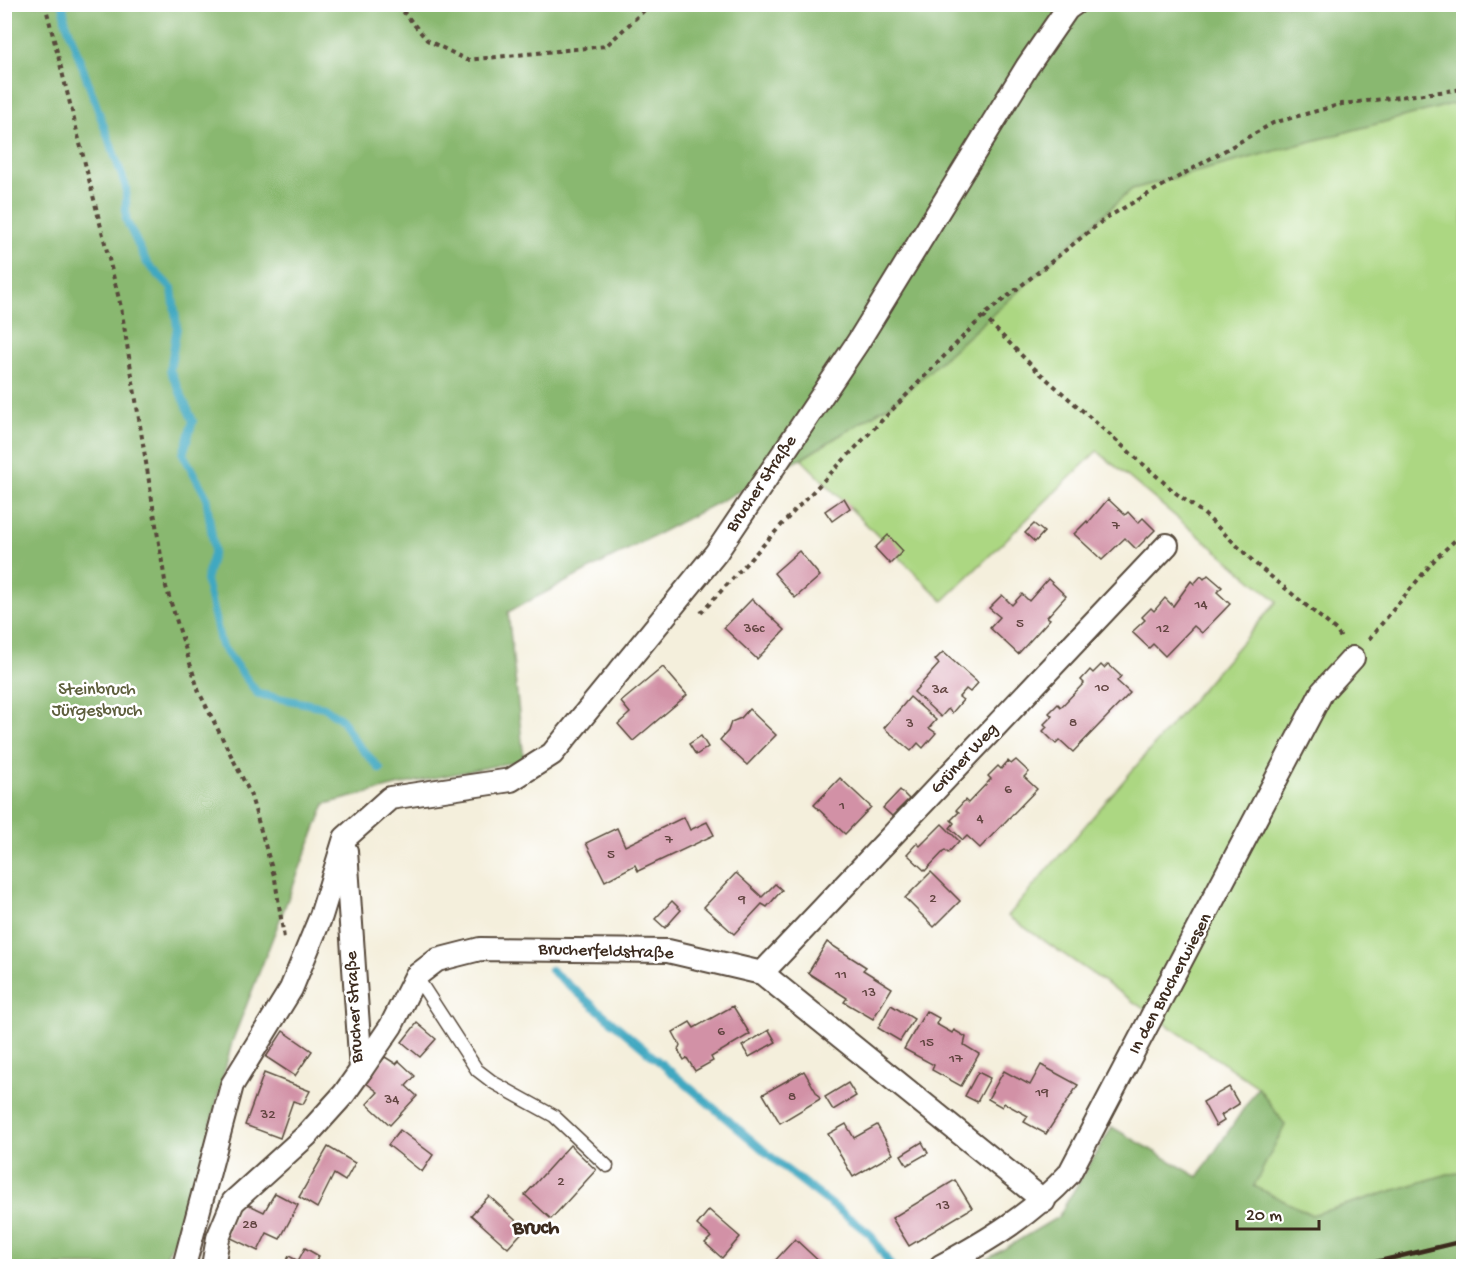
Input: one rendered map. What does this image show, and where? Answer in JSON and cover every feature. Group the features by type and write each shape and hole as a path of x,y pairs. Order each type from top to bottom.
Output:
{"street":[{"name":"Brucher Straße","path":"213,1266 218,1238 233,1202 307,1135 344,1094 361,1070 345,838 390,798 511,780 552,754 716,553 858,342 1027,67 1067,9 1074,4"},
{"name":"Grüner Weg","path":"762,973 1167,545"},
{"name":"In den Brucherwiesen","path":"941,1266 999,1234 1044,1201 1069,1174 1322,692 1353,658"},
{"path":"184,1266 232,1085 291,989 321,916 345,838"},
{"name":"Brucherfeldstraße","path":"361,1070 391,1026 416,976 436,960 480,949 668,951 762,973 1044,1201"}],"lane":[{"path":"416,976 477,1070 494,1083 554,1116 607,1166"}],"path":[{"path":"45,4 121,307 166,587 199,692 250,793 275,879 285,945"},
{"path":"398,4 427,40 467,60 606,46 651,4"},
{"path":"693,620 710,606 798,507 983,316 1106,218 1273,123 1342,104 1464,89"},
{"path":"983,316 1034,368 1177,494 1203,513 1257,565 1336,630 1353,658 1436,558 1464,532"}],"green space":[{"name":"Steinbruch Jürgesbruch","path":"5,5 1463,5 1463,101 1132,189 896,401 801,459 508,612 524,760 404,784 325,804 232,1042 187,1216 161,1266 5,1266"},
{"path":"1463,101 1463,1173 1448,1174 1312,1215 1253,1186 1285,1125 1258,1087 1008,916 1277,601 1097,451 943,601 801,459 896,401 1132,189"},
{"path":"1258,1087 1285,1125 1254,1186 1312,1215 1448,1174 1463,1173 1463,1266 975,1266 1058,1217 1112,1127 1198,1177"}],"building":[{"path":"844,498 850,508 832,521 825,511"},
{"path":"1108,499 1125,515 1128,512 1138,523 1143,518 1155,530 1136,549 1125,538 1102,560 1074,534 1087,521 1088,523"},
{"path":"1034,524 1044,532 1035,542 1025,533"},
{"path":"888,535 903,551 890,564 875,548"},
{"path":"799,551 820,576 795,598 774,573"},
{"path":"1208,575 1222,587 1217,592 1230,604 1202,633 1194,626 1165,656 1153,644 1149,648 1132,632 1145,620 1142,617 1151,608 1154,611 1165,598 1173,606 1191,581 1194,584 1201,576 1204,579"},
{"path":"1048,579 1066,596 1047,617 1050,619 1018,654 990,628 1000,617 989,608 1002,595 1012,605 1022,594 1029,601"},
{"path":"752,599 785,630 757,659 724,628"},
{"path":"943,652 978,683 970,692 966,689 959,697 963,700 952,713 948,709 941,717 914,692 939,664 935,660"},
{"path":"1108,664 1121,676 1117,681 1130,693 1073,752 1060,740 1056,744 1043,731 1047,727 1044,724 1052,716 1049,713 1058,704 1061,707 1084,683 1081,680 1090,670 1093,673 1101,665 1104,668"},
{"path":"663,667 687,695 633,741 618,724 630,713 621,702"},
{"path":"910,697 936,720 929,728 936,733 923,748 918,743 911,751 884,728"},
{"path":"749,709 776,735 747,765 720,740 728,731 731,722 741,718"},
{"path":"701,736 708,747 696,755 689,744"},
{"path":"1016,760 1029,772 1024,777 1037,789 980,848 967,836 963,840 950,828 954,823 951,820 959,812 956,810 965,800 968,803 991,779 988,776 998,766 1001,769 1008,761 1011,764"},
{"path":"840,778 871,807 845,834 814,805"},
{"path":"900,790 909,799 892,816 883,808"},
{"path":"684,817 690,830 707,822 714,835 638,871 635,865 605,881 586,843 617,828 625,846"},
{"path":"942,824 959,841 948,853 945,850 925,871 907,854 917,843 920,846"},
{"path":"931,872 960,901 934,927 905,898"},
{"path":"736,873 762,897 775,884 782,890 767,907 762,904 734,934 704,907"},
{"path":"672,901 681,910 665,928 655,919"},
{"path":"827,942 866,967 863,970 892,988 873,1019 844,1002 847,998 808,973"},
{"path":"891,1005 914,1019 900,1041 878,1028"},
{"path":"733,1006 750,1034 711,1057 713,1061 695,1071 687,1058 684,1060 678,1050 680,1045 673,1032 690,1022 694,1028"},
{"path":"926,1011 939,1018 936,1024 952,1033 954,1030 966,1037 964,1045 979,1054 961,1086 932,1070 934,1065 904,1049"},
{"path":"417,1023 436,1039 420,1057 402,1042"},
{"path":"769,1030 776,1042 749,1057 742,1046"},
{"path":"283,1031 312,1051 295,1076 266,1057"},
{"path":"385,1057 396,1064 399,1061 415,1076 406,1086 417,1096 390,1125 367,1104 378,1092 365,1082"},
{"path":"1041,1065 1078,1085 1046,1134 1024,1122 1028,1116 1004,1103 1002,1107 988,1099 1004,1071 1030,1085"},
{"path":"804,1071 820,1099 780,1123 763,1094"},
{"path":"978,1072 990,1078 977,1102 965,1096"},
{"path":"264,1073 310,1091 303,1104 293,1101 280,1138 245,1125"},
{"path":"848,1083 856,1096 833,1110 825,1097"},
{"path":"1229,1087 1239,1104 1221,1115 1224,1121 1216,1126 1203,1102"},
{"path":"846,1124 854,1138 877,1125 893,1154 853,1177 828,1134"},
{"path":"400,1130 433,1155 422,1172 388,1145"},
{"path":"922,1142 928,1153 907,1165 901,1155"},
{"path":"570,1145 596,1170 551,1219 525,1195"},
{"path":"328,1147 355,1163 345,1181 334,1174 317,1208 299,1197"},
{"path":"955,1180 972,1208 909,1246 892,1218"},
{"path":"275,1193 298,1205 280,1239 267,1233 258,1251 225,1235 241,1201 264,1212"},
{"path":"489,1196 525,1229 508,1248 471,1215"},
{"path":"709,1210 740,1237 722,1258 705,1243 711,1237 697,1225"},
{"path":"795,1239 823,1265 771,1265"},
{"path":"305,1248 319,1256 313,1266 284,1266 289,1256 298,1261"}],"waterway":[{"path":"63,4 65,19 126,187 126,220 147,263 172,289 177,327 170,370 193,421 183,454 206,496 214,550 206,580 221,645 258,694 324,707 342,720 354,740 380,769"},
{"path":"551,970 787,1170 870,1234 891,1266"}],"railway":[{"path":"1359,1266 1464,1241"}],"district":[{"name":"Bruch","path":"536,1229"}]}
